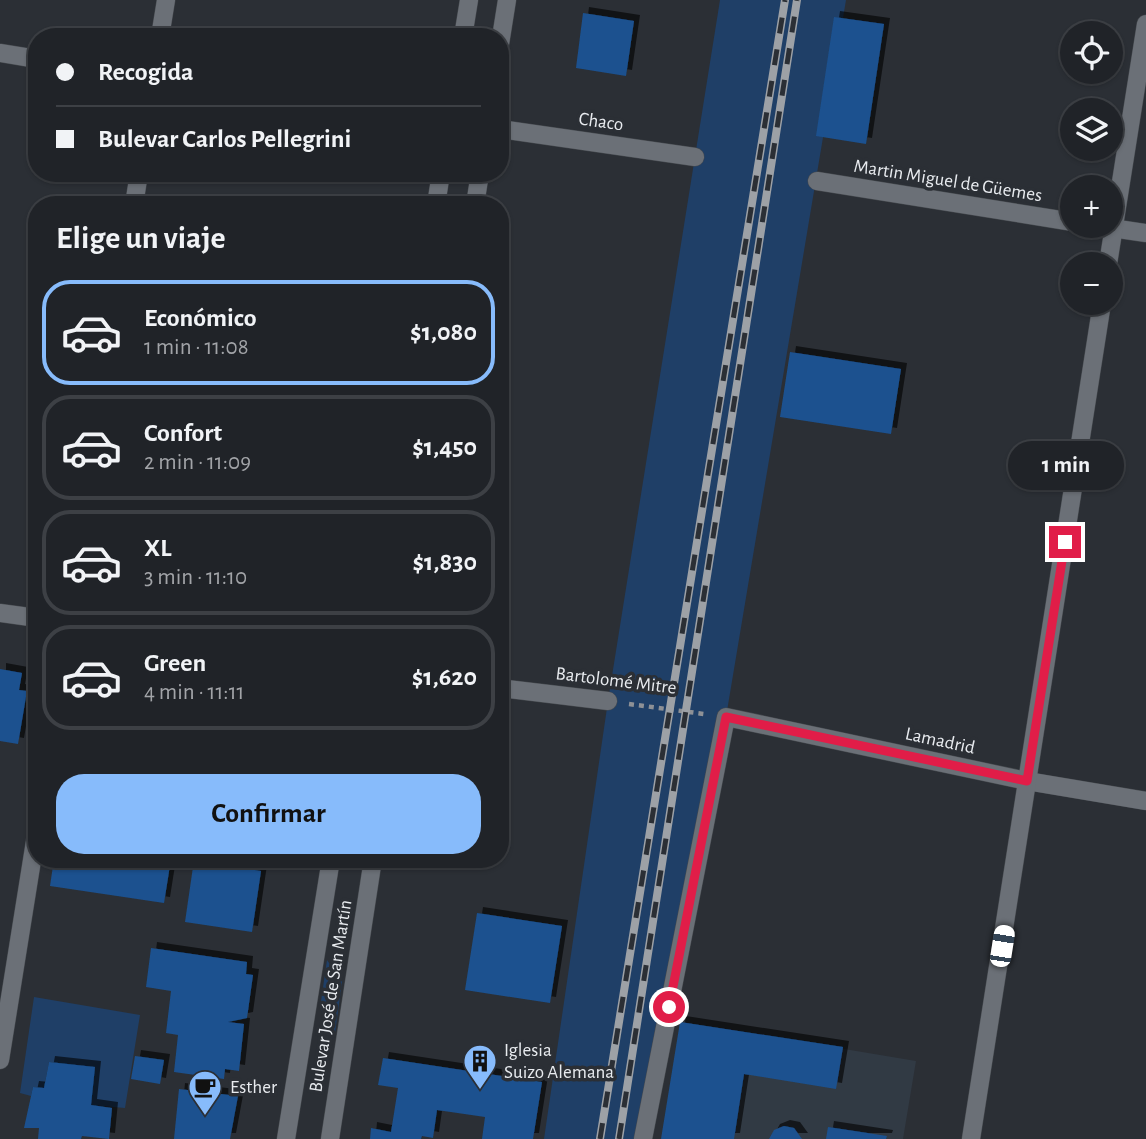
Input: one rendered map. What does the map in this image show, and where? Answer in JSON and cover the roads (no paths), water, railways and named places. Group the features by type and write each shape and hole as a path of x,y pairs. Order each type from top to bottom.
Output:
{"street":[{"path":"161,28 166,0"},
{"path":"464,28 469,0"},
{"path":"503,28 507,0"},
{"path":"1116,175 1146,24"},
{"path":"0,53 28,58"},
{"name":"Chaco","path":"509,130 695,157"},
{"name":"Martin Miguel de Güemes","path":"817,181 1060,220"},
{"path":"1123,230 1146,233"},
{"path":"971,1139 1100,315"},
{"path":"0,613 28,617"},
{"name":"Bartolomé Mitre","path":"509,689 608,701"},
{"name":"Lamadrid","path":"643,1139 726,717 1027,781 1146,801"},
{"path":"0,1060 31,868"},
{"name":"Bulevar José de San Martín","path":"286,1139 330,868"},
{"name":"Bulevar José de San Martín","path":"330,1139 372,868"}],"railway":[{"path":"600,1139 785,0"},
{"path":"619,1139 797,0"}],"place":[{"name":"Iglesia Suizo Alemana","path":"480,1091"},
{"name":"Esther","path":"205,1117"}]}
